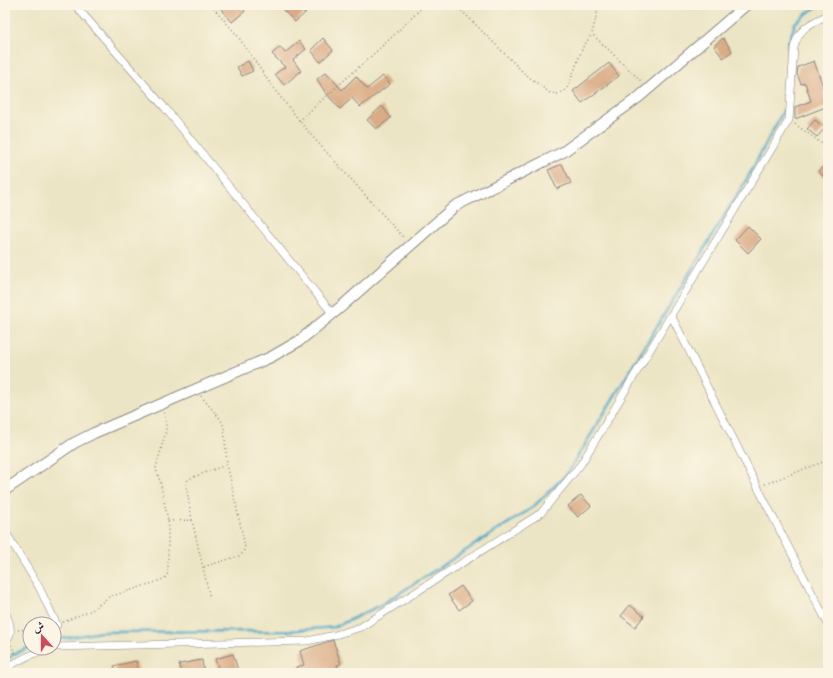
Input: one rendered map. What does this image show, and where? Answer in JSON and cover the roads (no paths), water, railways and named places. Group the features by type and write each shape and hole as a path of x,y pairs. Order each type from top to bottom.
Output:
{"street":[{"path":"76,5 165,108 333,314"},
{"path":"5,490 74,443 271,357 300,341 333,314 454,206 563,152 650,89 746,5"},
{"path":"62,647 307,641 335,635 361,627 541,513 581,464 789,120 796,37 808,25 828,15"},
{"path":"671,315 757,487 828,624"},
{"path":"5,530 39,587 53,616"},
{"path":"5,612 10,630 10,636 5,639"},
{"path":"5,669 27,656"}],"waterway":[{"path":"790,62 788,45 795,23 810,11 822,5"},
{"path":"62,639 101,632 287,631 335,627 381,605 532,508 567,474 748,177 787,104"},
{"path":"5,661 14,654 22,650"}]}
